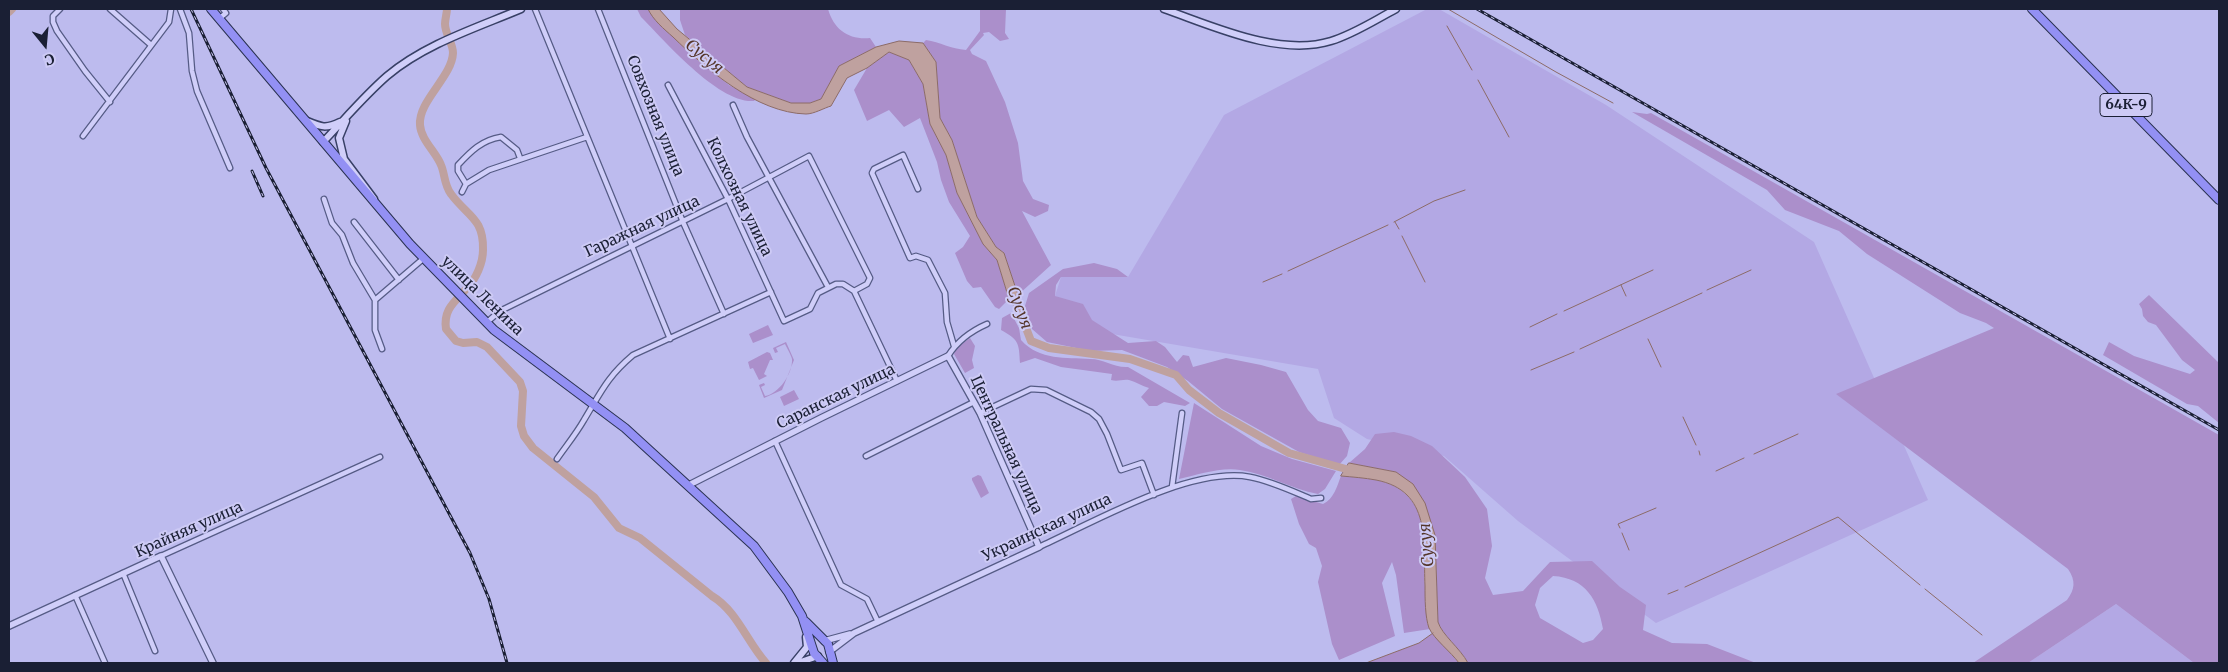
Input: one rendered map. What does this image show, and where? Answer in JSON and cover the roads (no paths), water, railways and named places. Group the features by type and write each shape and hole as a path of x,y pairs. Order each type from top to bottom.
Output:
{"main road":[{"name":"улица Ленина","path":"211,9 223,13 304,120 378,207 486,323 504,339 626,428 759,552 782,582 802,616 814,646 814,653 820,661"},
{"path":"323,142 387,77 419,54 521,9"},
{"path":"1164,9 1266,42 1302,46 1344,37 1396,9"},
{"name":"64К-9","path":"2032,9 2219,200"},
{"path":"304,120 322,128 329,128 347,118"},
{"path":"347,118 339,138 344,159 371,192 378,207"},
{"name":"улица Ленина","path":"802,616 828,644 833,663"},
{"path":"796,663 807,647 802,616"},
{"path":"796,663 818,642 824,641"},
{"name":"Украинская улица","path":"796,663 820,661 829,652"},
{"path":"803,663 820,661"}],"street":[{"path":"60,9 54,16 53,22 57,31 110,102"},
{"path":"110,9 151,45"},
{"path":"83,136 169,22 172,9"},
{"path":"180,9 189,33 192,71 197,92 230,168"},
{"path":"535,9 670,339"},
{"name":"Совхозная улица","path":"598,9 684,222 724,314"},
{"name":"Колхозная улица","path":"668,85 728,200 784,321 810,308 818,293 828,287"},
{"path":"733,105 741,127 828,287 843,284 854,291 897,381"},
{"path":"462,192 466,184 489,170 587,136"},
{"path":"466,184 458,171 458,165 470,151 486,140 500,137 517,150 520,158"},
{"path":"918,189 903,155 874,169 872,173 910,258 916,256 928,260 938,278 945,293 947,322 954,346"},
{"name":"Гаражная улица","path":"486,323 500,311 631,245 728,200 809,156 870,278 868,284 854,291"},
{"path":"324,199 332,224 342,235 353,263 375,300 376,330 382,349"},
{"path":"354,222 399,280"},
{"path":"375,300 424,258"},
{"path":"557,459 603,386 616,369 633,355 771,292"},
{"path":"948,356 954,346 970,332 988,324"},
{"name":"Саранская улица","path":"689,485 948,356"},
{"name":"Центральная улица","path":"948,356 980,413 1039,547"},
{"path":"980,413 1031,389 1046,390 1090,412 1099,419 1121,470 1142,463 1154,495"},
{"path":"866,456 974,402"},
{"path":"1172,487 1182,413"},
{"path":"775,442 841,585 867,599 878,622"},
{"name":"Крайняя улица","path":"9,626 380,458"},
{"name":"Украинская улица","path":"829,652 854,633 1172,487 1198,480 1235,476 1250,477 1269,482 1311,499 1321,498"},
{"path":"161,556 213,663"},
{"path":"123,573 155,651"},
{"path":"74,595 105,663"},
{"path":"824,641 854,633"}],"water":[{"path":"648,9 659,9 677,29 747,87 791,103 810,103 821,99 839,66 876,47 899,41 923,43 936,62 940,118 952,140 977,217 996,247 1004,253 1018,295 1009,299 997,260 983,244 957,193 946,155 930,124 923,84 909,60 889,52 867,68 847,78 831,106 809,114 788,112 751,98 717,75 662,28"},
{"path":"1349,463 1396,472 1413,484 1425,503 1435,535 1438,622 1443,632 1468,663 1459,663 1429,628 1426,607 1423,536 1421,521 1416,507 1407,495 1394,486 1376,480 1341,476"}],"waterway":[{"path":"9,12 12,9"},
{"path":"447,9 445,24 453,49 451,62 424,107 420,125 423,136 439,160 449,191 478,224 483,239 483,250 482,260 476,275 448,311 446,329 456,341 463,343 477,342 487,347 520,382 523,391 521,426 524,436 533,448 594,497 619,528 640,538 721,602 735,618 766,663"},
{"path":"1448,9 1613,103"},
{"path":"1447,26 1472,70"},
{"path":"1478,80 1509,137"},
{"path":"1394,222 1434,201 1465,190"},
{"path":"1395,222 1399,229"},
{"path":"1288,271 1388,225"},
{"path":"1402,236 1425,282"},
{"path":"1564,311 1653,270"},
{"path":"1707,290 1751,270"},
{"path":"1263,282 1282,274"},
{"path":"1621,285 1626,296"},
{"name":"Сусуя","path":"1011,289 1031,341 1049,348 1130,359 1176,375 1189,390 1219,413 1289,453 1353,471"},
{"path":"1580,349 1702,293"},
{"path":"1530,327 1557,314"},
{"path":"1648,339 1661,367"},
{"path":"1531,370 1574,352"},
{"path":"1683,417 1696,445"},
{"path":"1754,454 1798,434"},
{"path":"1699,451 1700,455"},
{"path":"1716,471 1744,458"},
{"path":"1620,528 1618,524 1656,508"},
{"path":"1685,587 1838,517 1920,585"},
{"path":"1622,533 1629,550"},
{"path":"1925,589 1982,635"},
{"path":"1668,594 1678,590"},
{"path":"1366,663 1419,643 1433,633"}],"railway":[{"path":"191,9 266,168 470,553 489,599 507,663"},
{"path":"1477,9 2219,430"},
{"path":"252,171 263,196"}]}
